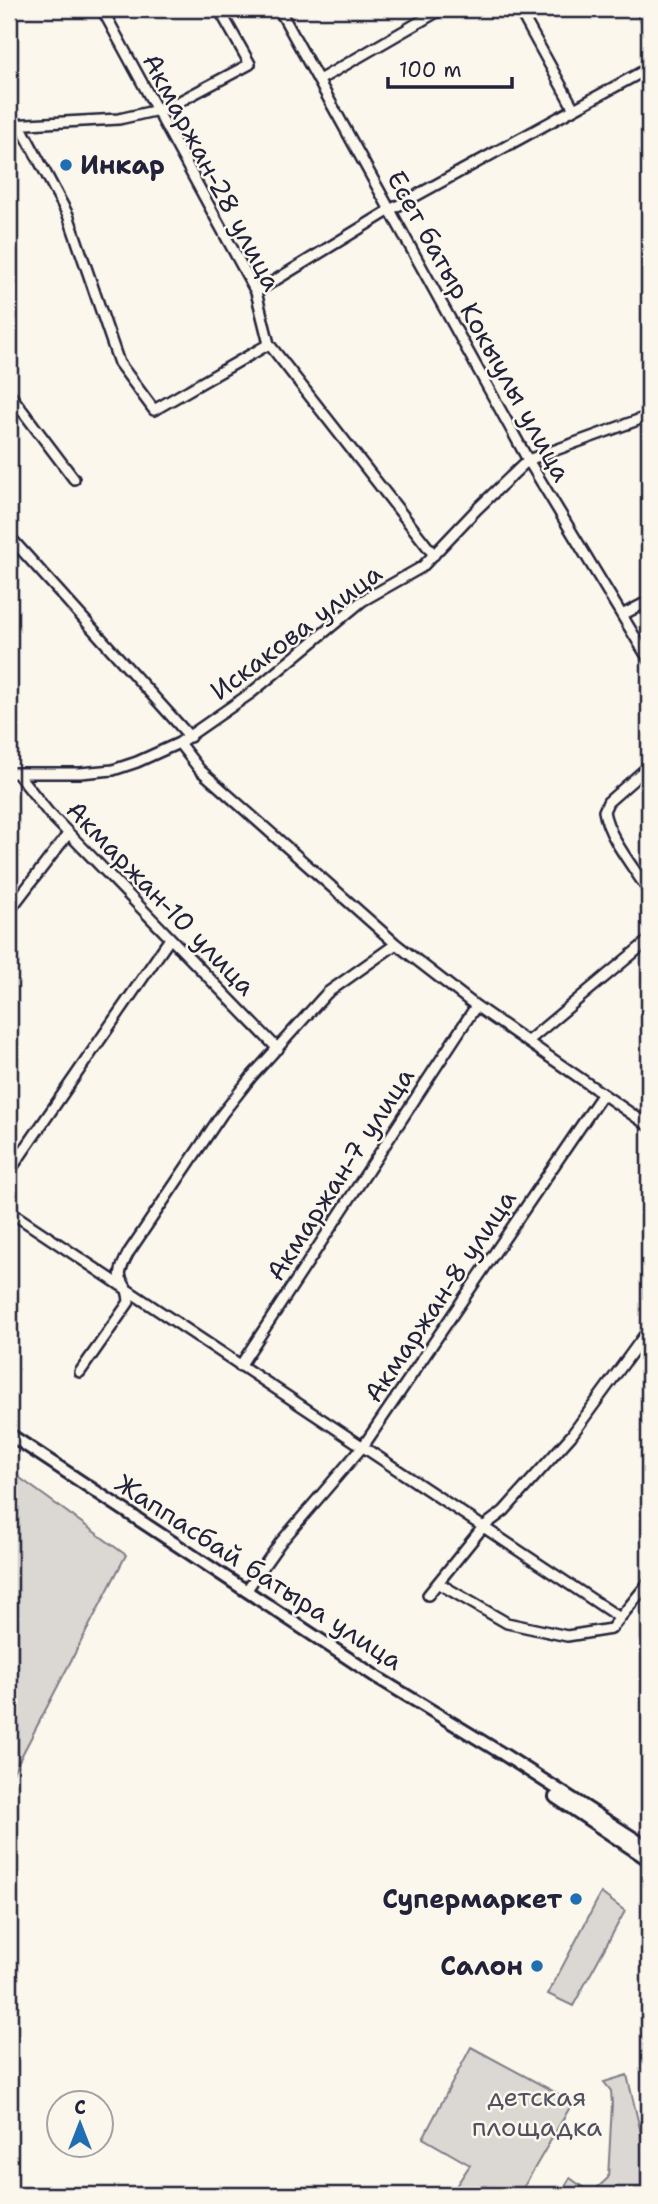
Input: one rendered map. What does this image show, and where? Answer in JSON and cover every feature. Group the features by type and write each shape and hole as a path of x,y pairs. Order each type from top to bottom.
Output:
{"main road":[{"name":"Жаппасбай батыра улица","path":"9,1434 486,1745"},
{"path":"486,1745 649,1848"},
{"path":"486,1745 502,1760 649,1860"}],"street":[{"name":"Акмаржан-28 улица","path":"102,9 256,292 269,344 434,555"},
{"path":"9,125 119,119 167,108 250,64 219,9"},
{"name":"Есет батыр Кокыулы улица","path":"279,9 528,460 649,660"},
{"path":"319,80 442,9"},
{"path":"519,9 574,109"},
{"path":"640,9 649,24"},
{"path":"256,292 390,210 649,68"},
{"path":"20,125 68,215 119,363 154,410 269,344"},
{"path":"9,393 74,479"},
{"name":"Искакова улица","path":"13,773 113,770 137,762 190,737 251,692 362,601 422,567 528,460 649,416"},
{"path":"9,536 190,737"},
{"path":"622,615 649,601"},
{"path":"179,743 200,770 396,944 476,1006 649,1126"},
{"path":"649,766 608,802 604,811 615,837 649,892"},
{"name":"Акмаржан-10 улица","path":"13,773 169,940 278,1049"},
{"path":"9,911 68,834"},
{"path":"9,1172 169,940"},
{"path":"528,1041 649,940"},
{"path":"80,1372 129,1302 129,1291 120,1279 120,1269 222,1114 252,1076 327,993 396,944"},
{"name":"Акмаржан-7 улица","path":"240,1366 476,1006"},
{"name":"Акмаржан-8 улица","path":"246,1591 303,1515 364,1445 602,1095"},
{"path":"9,1211 620,1618"},
{"path":"428,1595 483,1527 504,1511 572,1436 649,1329"},
{"path":"438,1583 507,1623 567,1636 611,1629 649,1583"}],"green space":[{"path":"9,1470 126,1555 9,1780"},
{"path":"601,1893 625,1911 573,2006 548,1994"},
{"name":"детская площадка","path":"471,2047 573,2102 519,2195 450,2195 470,2165 423,2138"},
{"path":"627,2075 649,2166 649,2195 560,2195 570,2178 584,2188 595,2190 608,2178 612,2104 611,2091 604,2082"}],"shaded area":[{"path":"475,2188 492,2188 497,2195 468,2195"}],"place":[{"name":"Инкар","path":"66,165"},
{"name":"Супермаркет","path":"576,1899"},
{"name":"Салон","path":"537,1966"}]}
